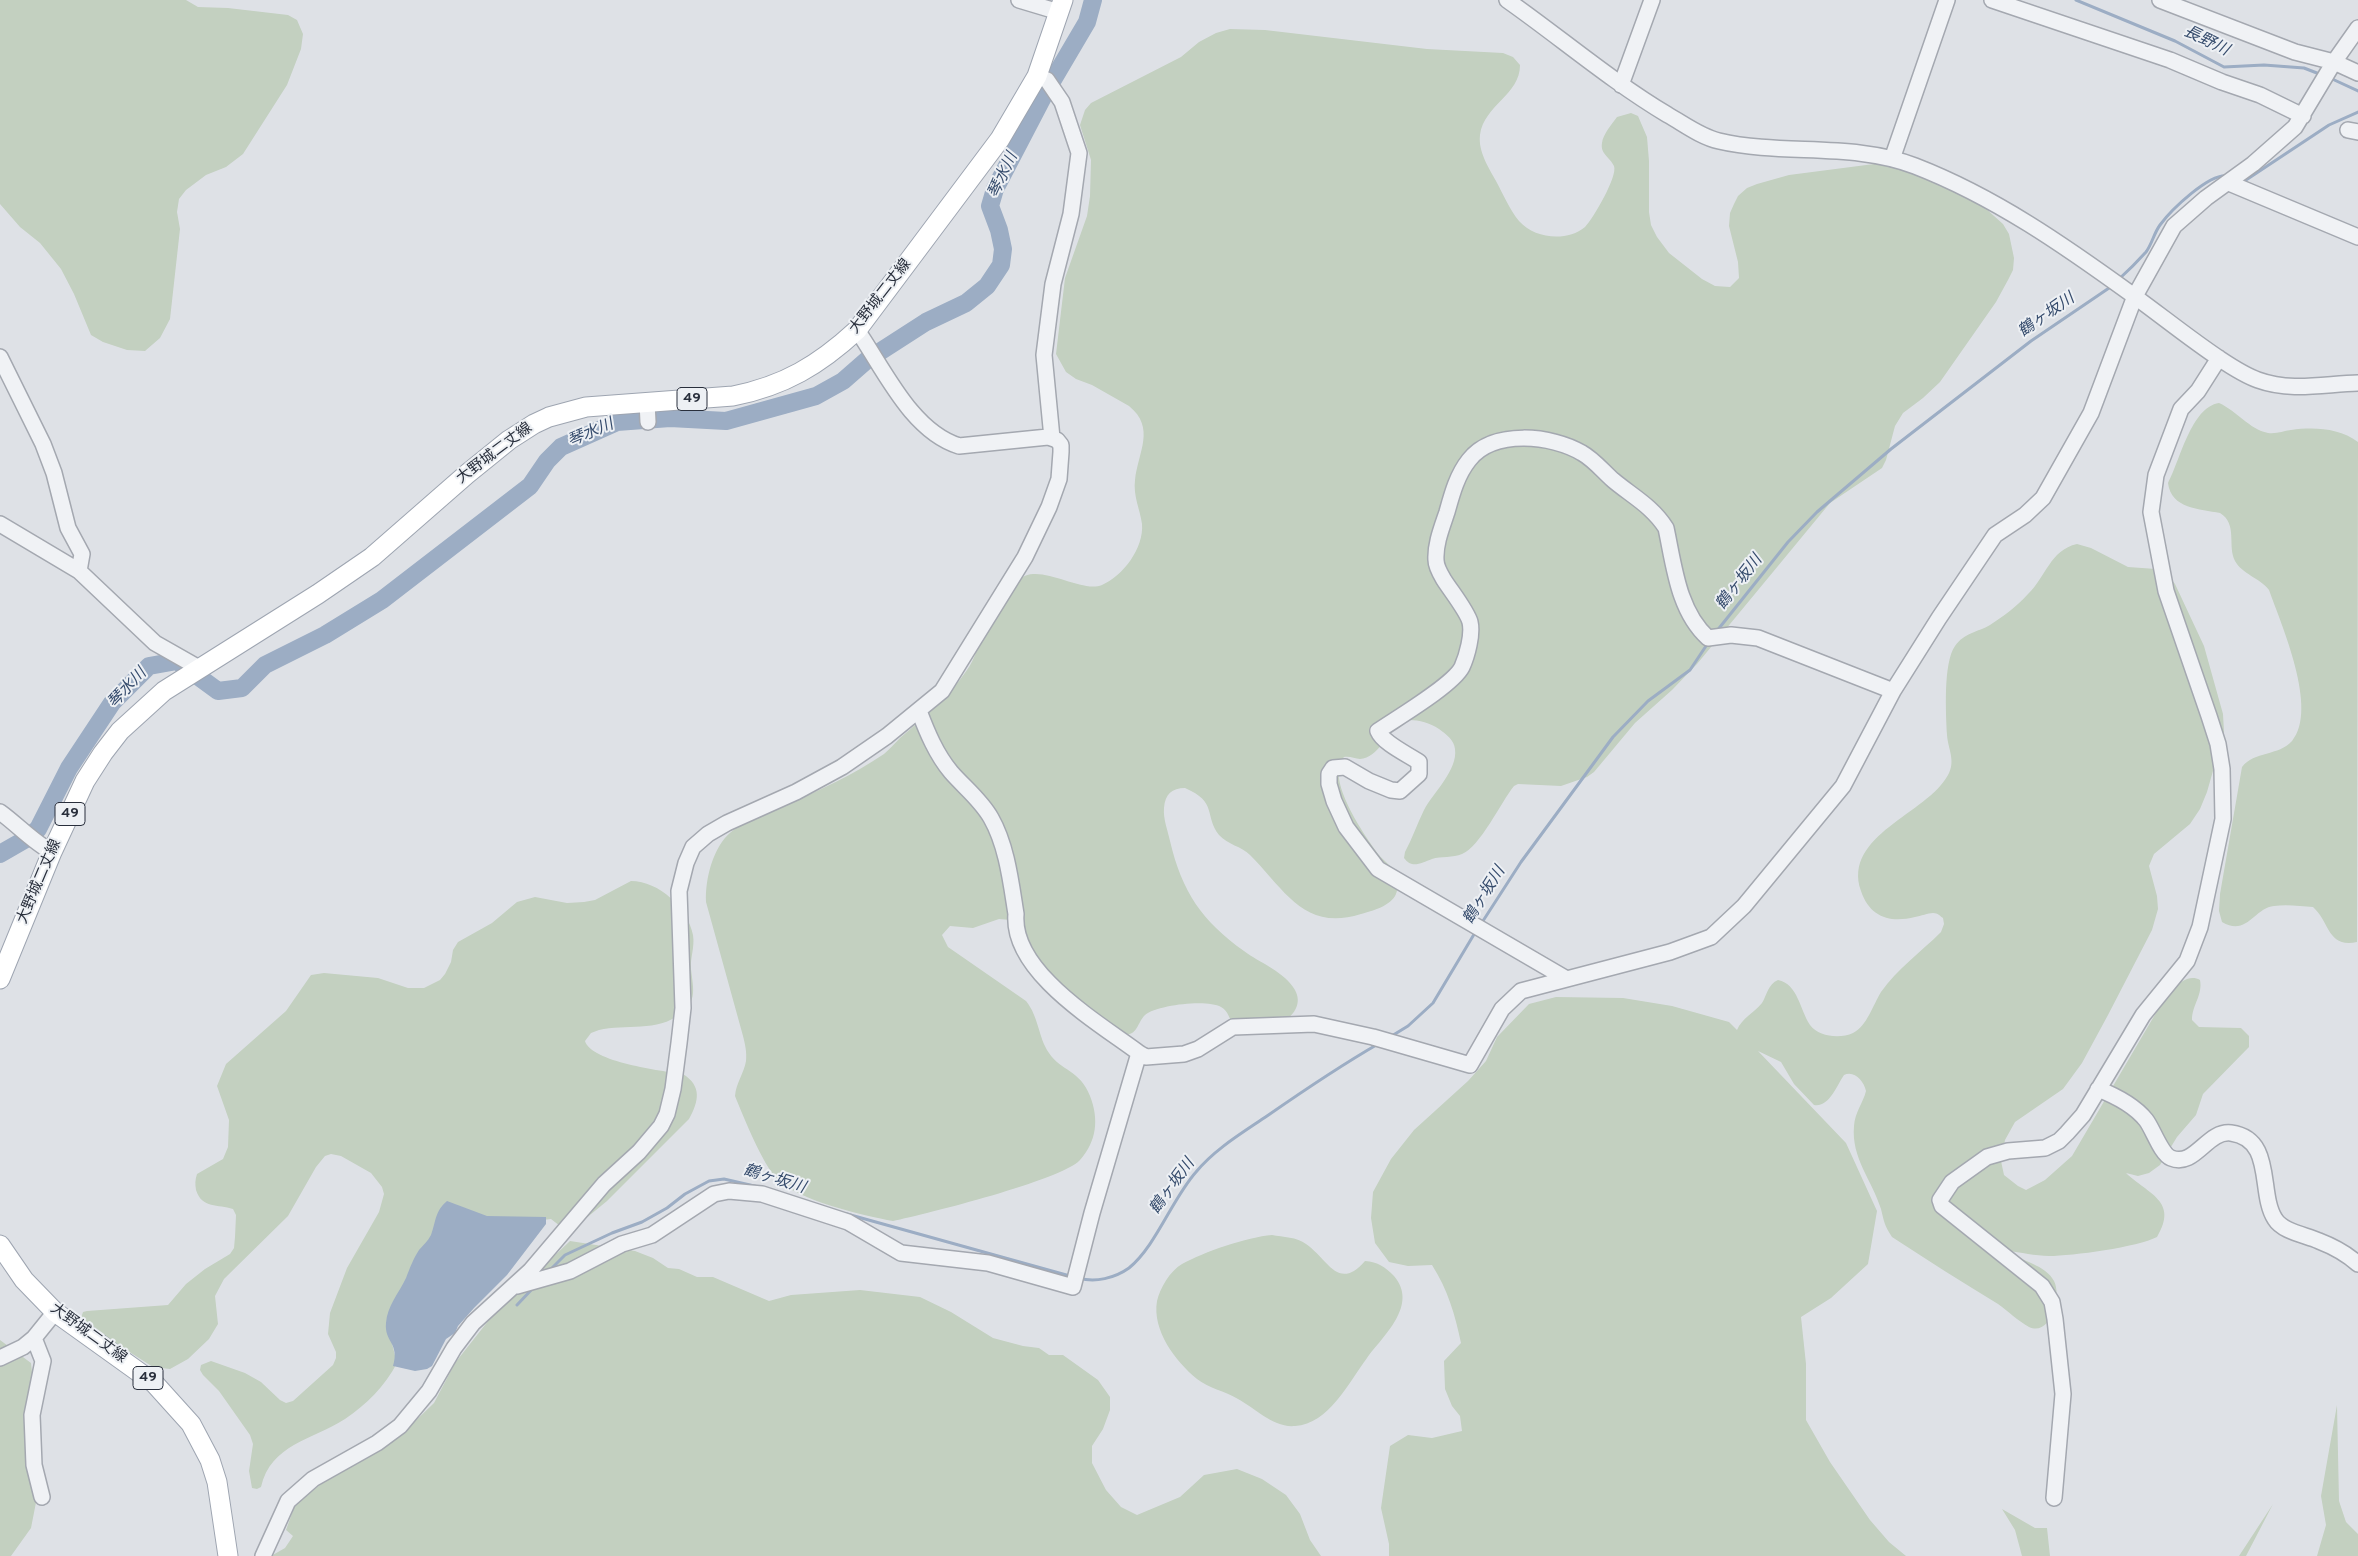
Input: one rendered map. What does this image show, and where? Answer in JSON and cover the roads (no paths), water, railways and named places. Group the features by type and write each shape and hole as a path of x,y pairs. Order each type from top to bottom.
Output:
{"main road":[{"name":"大野城二丈線","path":"0,980 45,848 103,753 141,711 191,673 318,594 372,557 467,474 509,440 534,424 549,417 586,407 648,412 733,396 769,388 816,364 857,330 1000,139 1046,82 1061,6"},
{"name":"大野城二丈線","path":"0,1244 24,1280 55,1312 154,1382 191,1424 210,1460 217,1482 228,1556"}],"street":[{"path":"1019,0 1061,6"},
{"path":"1507,0 1573,51 1621,84 1668,115 1717,140 1739,144 1819,150 1892,159 1915,166 2022,219 2080,256 2184,335 2242,373 2272,384 2306,387 2358,383"},
{"path":"1621,84 1652,0"},
{"path":"1892,159 1947,0"},
{"path":"1992,0 2170,60 2222,82 2260,94 2304,116"},
{"path":"2160,0 2295,52 2334,62 2358,73"},
{"path":"919,711 930,739 949,770 992,818 1010,879 1016,914 1015,923 1027,956 1042,977 1061,995 1139,1053 1146,1057 1184,1054 1198,1049 1233,1027 1314,1024 1374,1037 1470,1065 1502,1009 1521,991 1564,978 1579,977 1670,952 1711,937 1744,906 1843,786 1893,691 1995,535 2025,515 2043,498 2091,413 2135,296 2174,226 2206,198 2244,172 2276,145 2304,116 2334,62 2358,28"},
{"path":"1046,82 1062,102 1079,153 1071,214 1053,284 1044,355 1052,438"},
{"path":"2229,183 2358,237"},
{"path":"263,1556 288,1501 313,1479 377,1444 400,1426 429,1391 462,1336 484,1311 551,1248 604,1184 653,1137 667,1114 673,1089 683,1008 680,890 686,863 695,844 727,823 796,792 842,767 919,711 942,691 1025,558 1049,507 1059,478 1061,445 1052,438 998,440 959,446 945,442 912,414 857,330"},
{"path":"0,357 43,444 54,473 68,528 82,554 79,571"},
{"path":"2054,1498 2063,1394 2052,1302 2042,1286 1942,1206 1940,1200 1952,1182 1987,1157 2008,1151 2045,1148 2059,1142 2083,1115 2143,1015 2187,961 2200,927 2222,826 2223,793 2218,744 2166,591 2150,512 2156,475 2181,409 2198,391 2219,358"},
{"path":"1564,978 1378,869 1346,827 1334,801 1329,784 1329,774 1333,768 1345,767 1370,781 1391,790 1400,791 1419,774 1419,762 1386,741 1378,731 1439,689 1458,674 1463,666 1470,634 1470,622 1440,574 1435,561 1438,540 1455,484 1469,460 1480,450 1496,442 1532,438 1569,445 1586,455 1615,481 1646,504 1661,519 1666,528 1682,598 1700,632 1708,638 1731,635 1758,638 1893,691"},
{"path":"0,524 79,571 155,643 191,673"},
{"path":"0,812 45,848"},
{"path":"510,1288 570,1271 622,1244 652,1234 714,1194 729,1191 762,1194 848,1222 901,1253 988,1263 1073,1287 1092,1213 1139,1053"},
{"path":"2098,1089 2124,1101 2145,1120 2166,1154 2172,1158 2183,1159 2194,1154 2211,1138 2220,1134 2231,1133 2250,1141 2257,1151 2265,1171 2269,1205 2275,1219 2281,1226 2321,1241 2358,1264"},
{"path":"0,1358 23,1347 34,1338 55,1312"},
{"path":"34,1338 43,1361 32,1415 34,1465 42,1497"}],"water":[{"path":"447,1201 487,1216 546,1217 546,1224 507,1275 474,1308 458,1326 455,1333 446,1339 432,1366 415,1371 393,1366 395,1352 387,1334 387,1317 417,1253 431,1235 438,1212"}],"waterway":[{"name":"琴水川","path":"0,854 26,839 38,829 69,768 112,703 149,666 177,661 218,691 242,688 265,665 325,635 382,600 530,486 547,461 561,447 617,422 670,418 726,421 816,396 843,381 867,360 926,322 966,303 987,286 1001,265 1003,249 999,230 990,206 995,189 1044,95 1087,22 1093,0"},
{"name":"長野川","path":"2076,0 2175,41 2224,67 2264,65 2304,68 2322,75"},
{"name":"長野川","path":"2330,78 2358,91"},
{"name":"鶴ヶ坂川","path":"2241,179 2246,180 2329,125 2358,112"},
{"name":"鶴ヶ坂川","path":"2118,280 2146,252 2156,231 2173,210 2201,186 2220,176 2228,176"},
{"name":"鶴ヶ坂川","path":"1716,632 1788,542 1817,512 1891,449 2031,341 2112,286"},
{"name":"鶴ヶ坂川","path":"1481,924 1521,862 1613,737 1648,701 1690,670 1708,643"},
{"name":"鶴ヶ坂川","path":"1390,1037 1408,1026 1433,1003 1476,931"},
{"name":"鶴ヶ坂川","path":"1079,1278 1105,1279 1129,1268 1147,1248 1179,1195 1203,1164 1239,1135 1308,1088 1378,1044"},
{"name":"鶴ヶ坂川","path":"550,1270 565,1255 612,1233 642,1222 709,1181 724,1179 763,1188"},
{"name":"鶴ヶ坂川","path":"847,1214 1070,1276"},
{"name":"鶴ヶ坂川","path":"517,1305 534,1287"}]}
